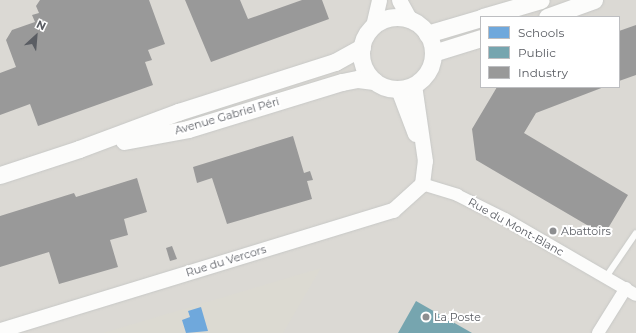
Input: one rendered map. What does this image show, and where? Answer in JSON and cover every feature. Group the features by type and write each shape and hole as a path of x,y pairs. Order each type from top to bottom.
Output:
{"main road":[{"path":"485,16 541,0"},
{"path":"550,16 594,0"},
{"path":"395,17 410,20 427,34 433,53 428,72 406,87 389,88 374,81 363,65 362,47 373,26 395,17"},
{"path":"427,34 480,18"},
{"path":"433,53 480,38"},
{"name":"Avenue Gabriel Péri","path":"0,175 79,150 178,112 335,62 362,47"},
{"name":"Avenue Gabriel Péri","path":"79,150 188,129 342,82 358,79 374,81"}],"street":[{"path":"373,26 379,0"},
{"path":"399,0 410,20"},
{"path":"406,87 425,161 422,184"},
{"name":"Rue du Mont-Blanc","path":"422,184 457,195 631,291"},
{"name":"Rue du Vercors","path":"0,330 393,210 422,184"},
{"path":"598,333 631,291"}],"lane":[{"path":"606,277 636,232"}],"shaded area":[{"path":"0,0 636,0 636,333 0,333"},
{"path":"321,268 283,333 103,333"}],"building: Schools":[{"path":"201,307 208,331 186,333 182,320 190,317 188,311"}],"building: Public":[{"name":"La Poste","path":"416,301 472,333 398,333"}],"building: Industry":[{"path":"40,0 149,0 165,44 148,50 152,60 145,62 153,85 38,126 30,104 0,115 0,73 16,67 6,40 12,30 35,22 32,15 39,13 36,6"},
{"path":"185,0 240,0 248,19 302,0 322,0 329,19 211,62"},
{"path":"636,25 636,75 620,81 620,31"},
{"path":"496,88 601,88 536,113 524,133 628,195 604,235 476,160 472,129"},
{"path":"293,136 304,173 310,171 313,180 307,181 312,199 227,224 212,178 197,183 193,167"},
{"path":"137,178 147,212 124,219 128,235 110,240 118,267 59,284 49,252 0,267 0,216 74,193 76,197"},
{"path":"172,246 177,259 170,261 166,248"}],"place":[{"name":"Abattoirs","path":"553,231"},
{"name":"La Poste","path":"426,317"}]}
